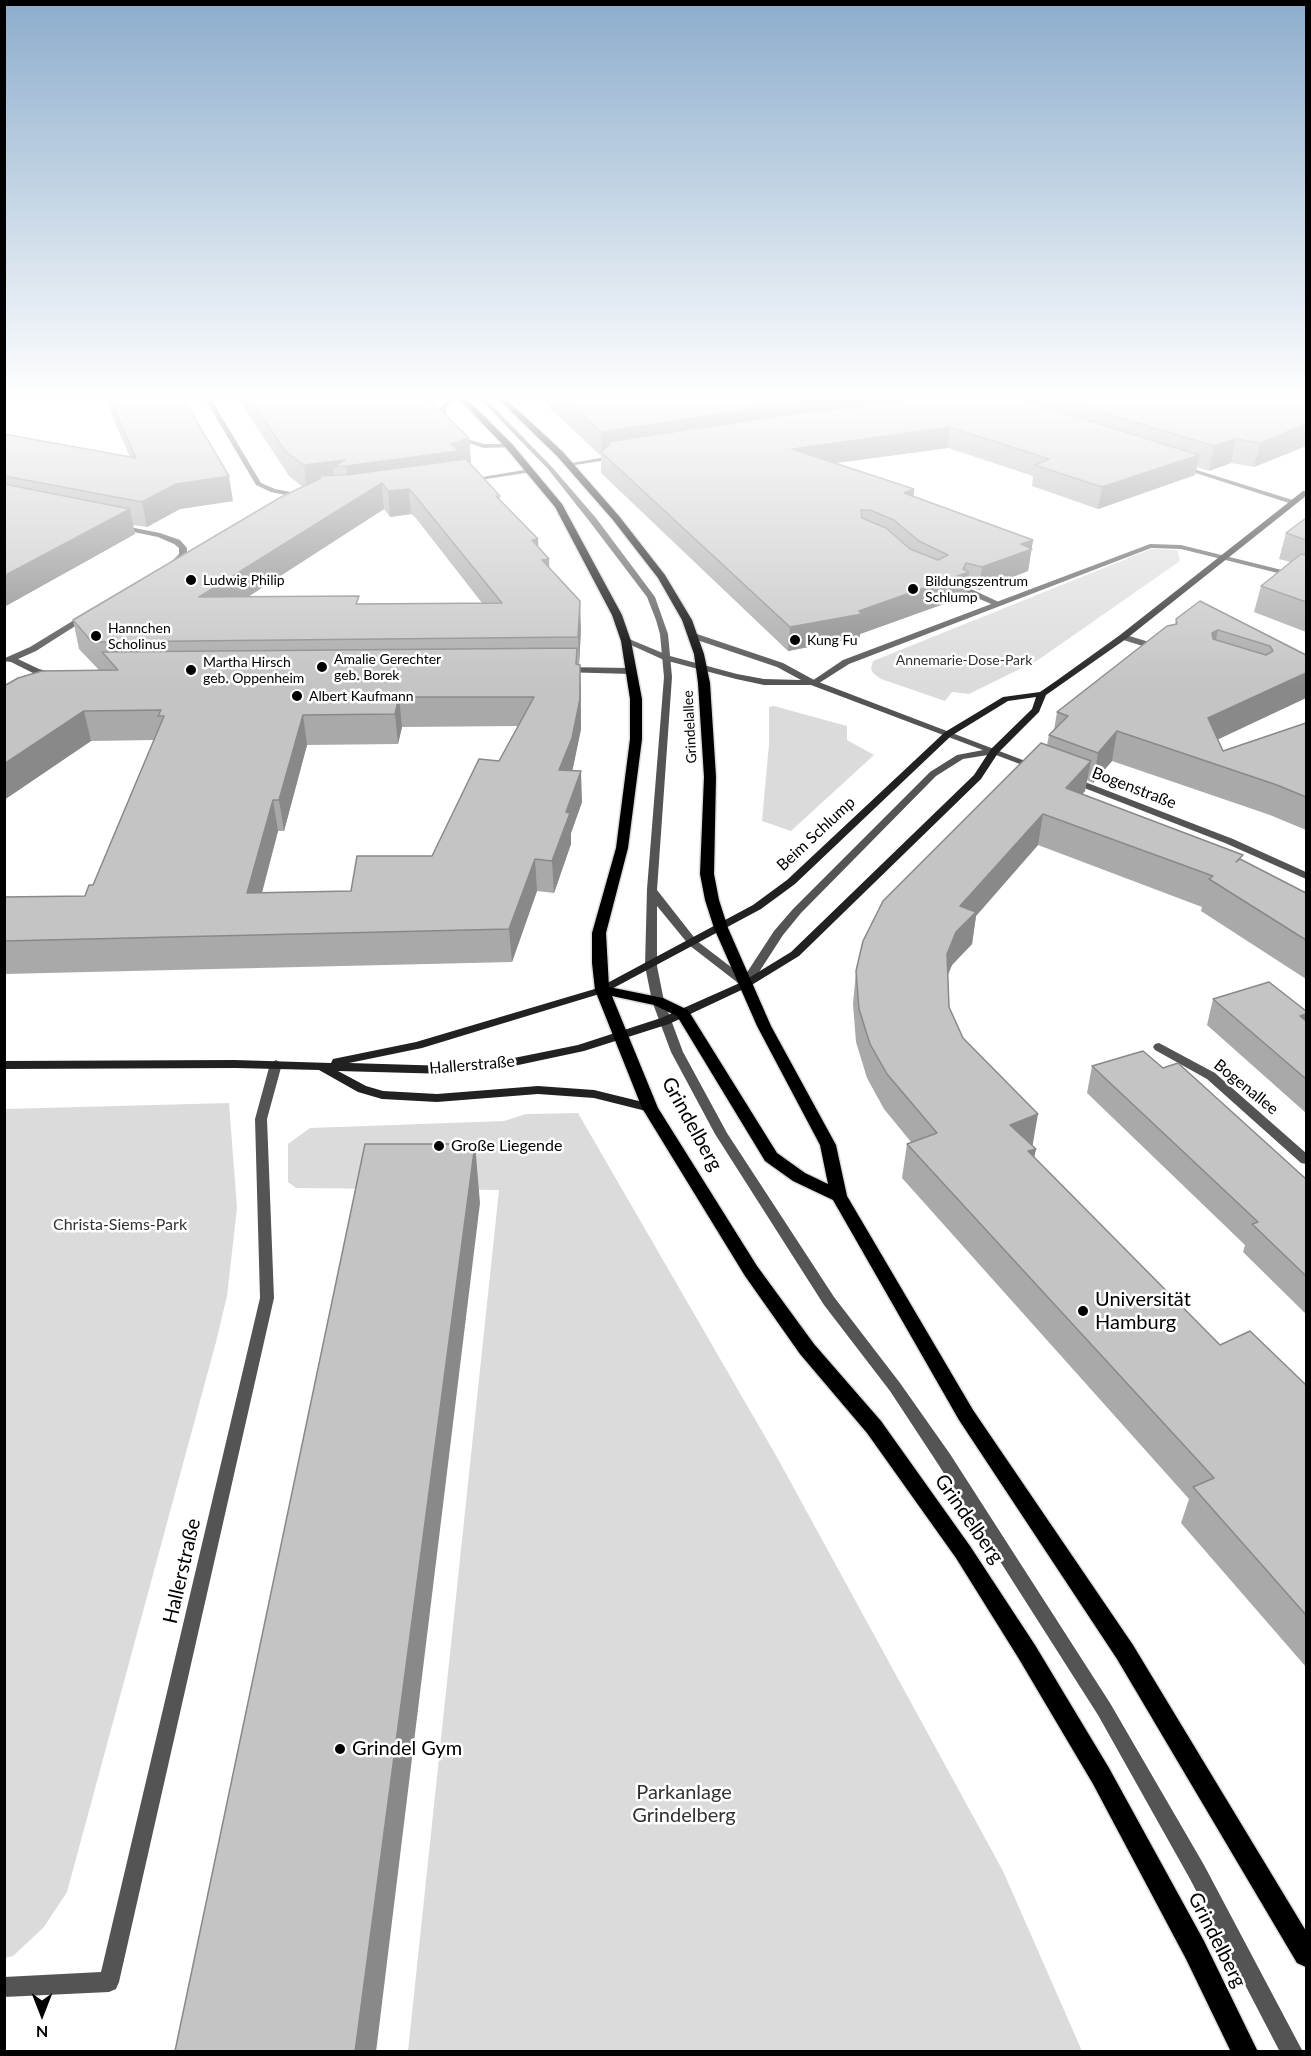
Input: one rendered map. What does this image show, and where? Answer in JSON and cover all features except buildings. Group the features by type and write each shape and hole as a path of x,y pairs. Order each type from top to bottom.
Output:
{"main road":[{"path":"548,493 576,536 617,615 626,641 636,699 636,739 622,848 599,933 602,990 622,1035"},
{"name":"Grindelallee","path":"593,493 656,568 675,596 694,636 702,667 710,777 707,874 721,928 746,984"},
{"name":"Beim Schlump","path":"602,990 651,966 758,907 790,882 948,734 1006,699 1042,694 1123,638 1306,493"},
{"name":"Beim Schlump","path":"622,1035 665,1021 746,984 795,954 832,920 899,850 978,777 994,751 1036,710 1042,694"},
{"path":"746,984 764,1026 828,1145 839,1196 966,1415 1125,1652 1306,1954"},
{"path":"602,990 658,1001 683,1013 771,1157 799,1177 839,1196"},
{"name":"Hallerstraße","path":"318,1065 418,1045 602,990"},
{"name":"Hallerstraße","path":"4,1065 276,1064 393,1070 479,1067 569,1051 622,1035"},
{"name":"Grindelberg","path":"622,1035 650,1108 751,1271 807,1349 874,1427 963,1552 1027,1652 1101,1776 1195,1950 1245,2052"},
{"path":"318,1065 362,1089 382,1095 437,1098 538,1090 616,1098 650,1108"}],"street":[{"path":"279,493 315,497"},
{"name":"Grindelallee","path":"571,493 651,597 664,634 667,658 666,714 652,889 651,966 658,1001 677,1052 721,1134 829,1301 895,1387 944,1458 1104,1709 1197,1872 1292,2052"},
{"path":"1266,493 1295,502"},
{"path":"105,524 160,535 181,545 183,555 165,570"},
{"path":"626,641 667,658 764,682 813,683 846,662 1150,546 1181,547 1306,578"},
{"path":"966,590 999,604"},
{"path":"8,659 94,612"},
{"path":"694,636 780,665 813,683 1046,770"},
{"path":"1123,638 1166,650"},
{"path":"8,659 36,671 62,676"},
{"path":"555,670 631,670"},
{"path":"652,889 667,912 693,943 746,984 778,933 797,911 933,774 960,756 994,751"},
{"name":"Bogenstraße","path":"1064,778 1229,841 1306,876"},
{"name":"Bogenallee","path":"1159,1047 1211,1076 1306,1160"},
{"name":"Hallerstraße","path":"4,1987 109,1982 267,1298 261,1119 276,1064"}],"green space":[{"name":"Annemarie-Dose-Park","path":"1151,549 1177,550 1180,561 1038,660 969,694 952,692 945,701 881,679 873,673 871,668 873,661"},
{"path":"774,706 847,726 847,740 874,755 791,831 762,821 769,744 769,707"},
{"name":"Christa-Siems-Park","path":"229,1103 237,1208 227,1296 216,1342 67,1892 44,1927 13,1956 5,1958 5,1109"},
{"name":"Parkanlage Grindelberg","path":"578,1113 778,1459 1003,1871 1082,2051 408,2051 499,1190 296,1188 288,1182 288,1144 310,1128 504,1121 526,1114"}],"place":[{"name":"Ludwig Philip","path":"191,580"},
{"name":"Bildungszentrum Schlump","path":"913,589"},
{"name":"Hannchen Scholinus","path":"96,636"},
{"name":"Kung Fu","path":"795,640"},
{"name":"Amalie Gerechter geb. Borek","path":"322,667"},
{"name":"Martha Hirsch geb. Oppenheim","path":"191,670"},
{"name":"Albert Kaufmann","path":"297,696"},
{"name":"Große Liegende","path":"439,1146"},
{"name":"Universität Hamburg","path":"1083,1311"},
{"name":"Grindel Gym","path":"340,1749"}]}
